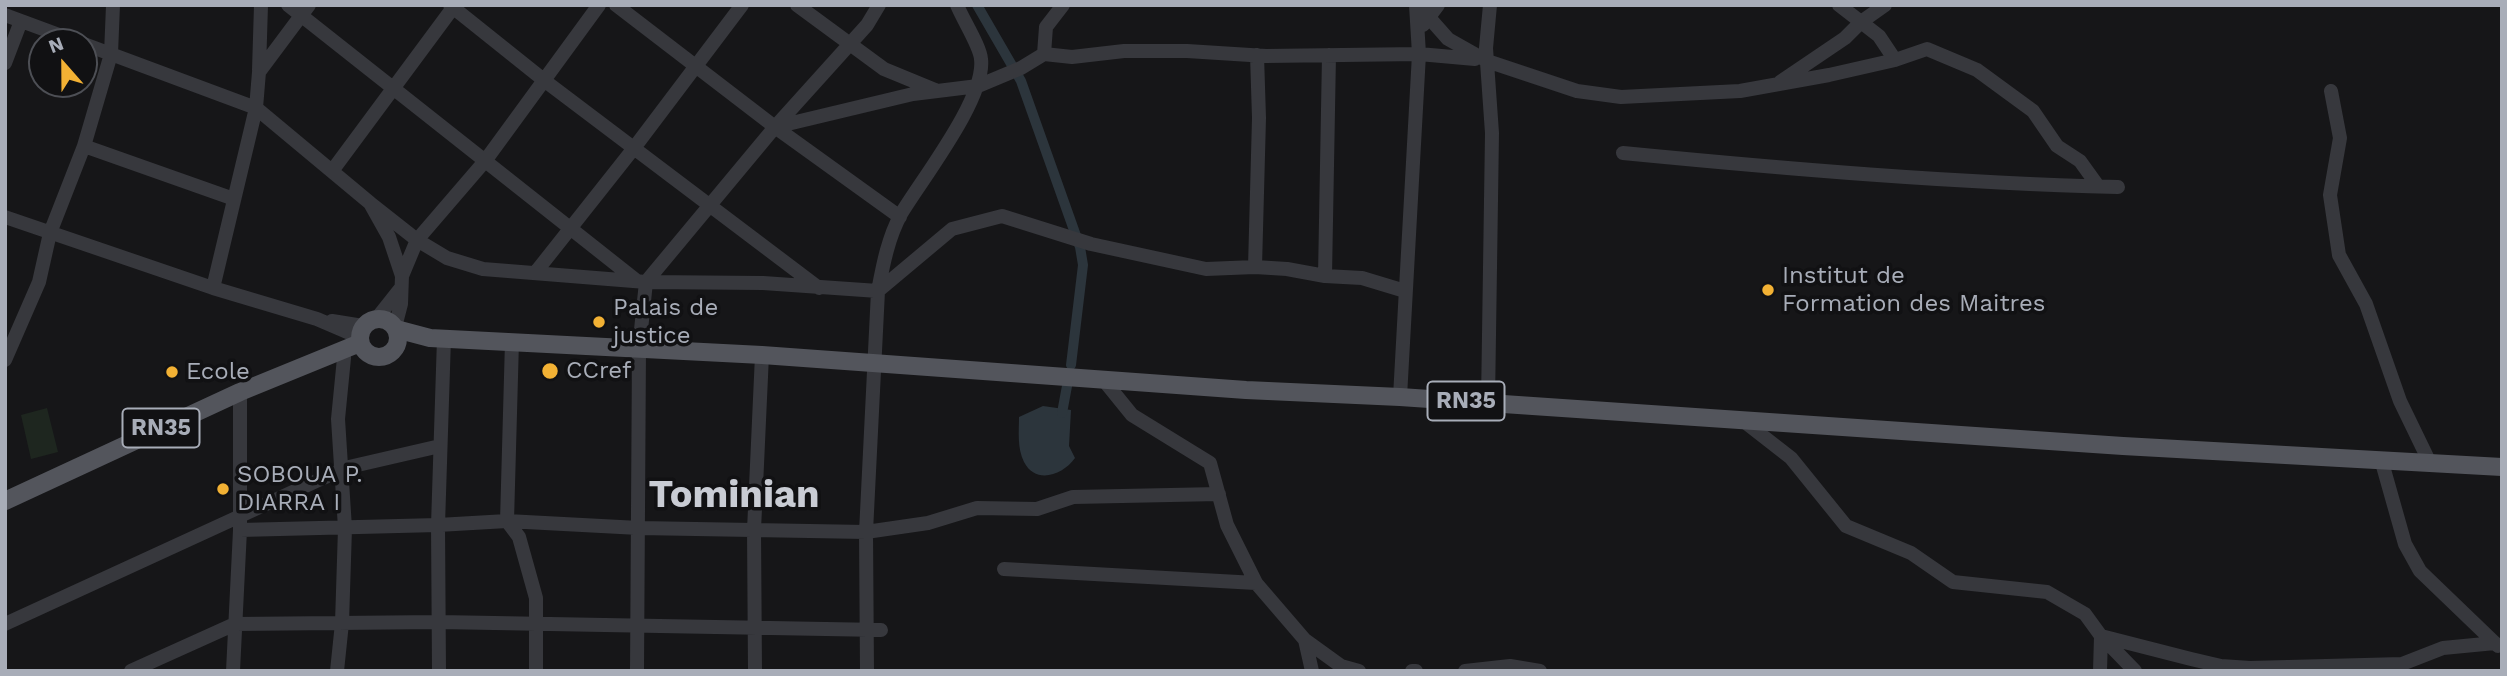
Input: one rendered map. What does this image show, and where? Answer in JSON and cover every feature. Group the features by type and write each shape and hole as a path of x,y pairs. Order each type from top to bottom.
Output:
{"main road":[{"name":"RN35","path":"5,501 240,391 320,360 389,321 395,328 437,338 762,355 1246,390 1488,402 2123,446 2502,467"},
{"path":"391,352 398,342 395,328"},
{"name":"RN35","path":"366,336 380,357 408,344 437,338"},
{"name":"RN35","path":"320,360 344,358 366,336"}],"street":[{"path":"5,360 39,282 50,233 84,146 111,54 113,5"},
{"path":"213,288 256,108 261,5"},
{"path":"288,5 305,10 393,88 641,281"},
{"path":"5,217 213,288 366,336 401,283 417,240 485,161 600,5"},
{"path":"616,5 775,127 900,217"},
{"path":"536,273 635,149 742,5"},
{"path":"797,5 884,69 937,91"},
{"path":"637,671 641,281 867,26 879,5"},
{"path":"867,671 874,630 866,532 878,291 884,259 900,217 962,118 978,86 982,58 957,5"},
{"path":"1044,54 1046,27 1063,5"},
{"path":"1400,397 1419,54 1416,5"},
{"path":"1418,32 1425,11 1438,5"},
{"path":"1488,402 1492,134 1487,61 1490,5"},
{"path":"1839,5 1879,36 1895,60"},
{"path":"1776,85 1845,38 1861,22 1885,5"},
{"path":"332,171 453,6 545,81 820,289"},
{"path":"258,72 305,10"},
{"path":"1425,11 1448,39 1487,61"},
{"path":"5,15 40,28"},
{"path":"5,63 21,21"},
{"path":"98,49 256,108 417,240 447,258 483,269 641,281 763,283 878,291 952,229 1002,216 1091,244 1206,269 1287,269 1325,276 1362,278 1405,290"},
{"path":"775,127 864,105 978,86 1007,75 1044,54 1072,57 1124,51 1187,51 1257,55 1449,55 1487,61 1577,91 1621,97 1741,91 1829,75 1895,60 1927,49 1977,71 2033,111 2057,146 2080,161 2098,186"},
{"path":"1255,267 1259,118 1257,55"},
{"path":"1325,276 1329,55"},
{"path":"2331,91 2340,138 2330,195 2339,255 2366,304 2400,401 2430,463"},
{"path":"84,146 234,199"},
{"path":"1623,153 1779,169 2028,185 2118,187"},
{"path":"370,203 388,237 401,283 401,304 395,328"},
{"path":"437,338 440,446 439,671"},
{"path":"512,341 508,521 519,537 536,598 536,671"},
{"path":"755,671 754,530 762,355"},
{"path":"337,671 342,623 345,528 338,419 344,358"},
{"path":"1102,378 1132,415 1210,463 1227,525 1256,583 1305,639 1341,666 1359,671"},
{"path":"233,671 240,523 240,391"},
{"path":"1741,419 1791,458 1846,526 1911,553 1953,582 2047,592 2085,614 2101,636 2135,671"},
{"path":"5,624 240,523 349,467 440,446"},
{"path":"2381,459 2405,544 2420,571 2499,646"},
{"path":"240,523 345,528 508,521 866,532 928,523 977,508 1037,509 1073,497 1219,494"},
{"path":"1004,569 1256,583"},
{"path":"131,671 235,624 439,621 874,630"},
{"path":"2101,636 2221,666 2249,668 2402,664 2443,648 2499,646"},
{"path":"2099,671 2101,636"},
{"path":"1305,639 1312,671"},
{"path":"1465,671 1510,666 1540,671"}],"shaded area":[{"path":"1043,406 1071,410 1069,446 1075,458 1064,469 1050,475 1035,473 1029,469 1019,445 1019,417"},
{"path":"47,408 58,452 31,459 21,415"}],"waterway":[{"path":"977,5 1021,81 1080,247 1083,265 1071,365"},
{"path":"1062,413 1067,386"}],"place":[{"name":"Institut de Formation des Maitres","path":"1768,290"},
{"name":"Palais de justice","path":"599,322"},
{"name":"CCref","path":"550,371"},
{"name":"Ecole","path":"172,372"},
{"name":"SOBOUA P. DIARRA I","path":"223,489"}],"district":[{"name":"Tominian","path":"734,496"}]}
